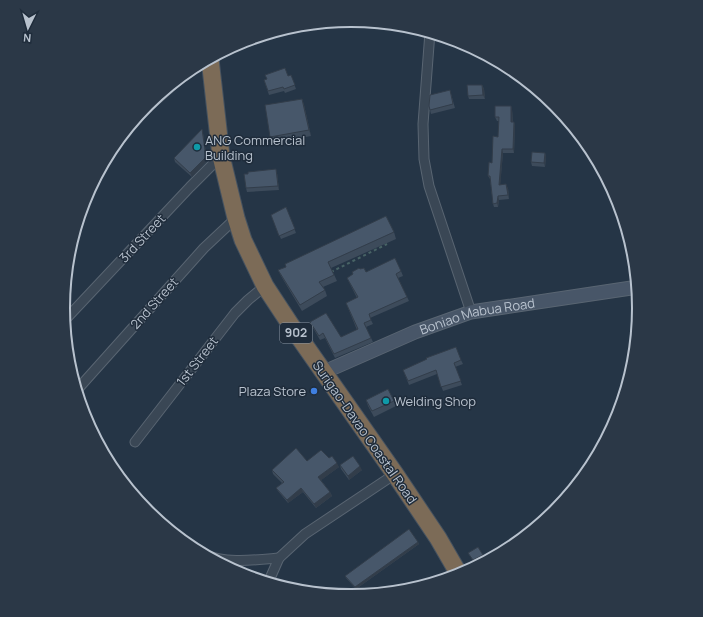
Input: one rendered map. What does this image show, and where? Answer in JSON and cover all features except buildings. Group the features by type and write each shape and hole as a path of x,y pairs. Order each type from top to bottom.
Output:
{"highway":[{"name":"Surigao-Davao Coastal Road","path":"211,65 221,156 236,218 243,240 265,286 395,474 438,538 456,570"}],"street":[{"path":"430,39 423,124 424,159 429,186 471,312"},
{"name":"3rd Street","path":"70,314 221,156"},
{"name":"2nd Street","path":"81,385 204,248 236,218"},
{"name":"1st Street","path":"134,442 235,313 265,286"},
{"name":"Boniao Mabua Road","path":"324,372 415,332 471,312 632,288"},
{"path":"270,578 279,558 305,534 395,474"},
{"path":"222,558 250,560 279,558"}],"path":[{"path":"327,274 387,244"}],"place":[{"name":"ANG Commercial Building","path":"197,147"},
{"name":"Plaza Store","path":"314,391"},
{"name":"Welding Shop","path":"386,401"}]}
